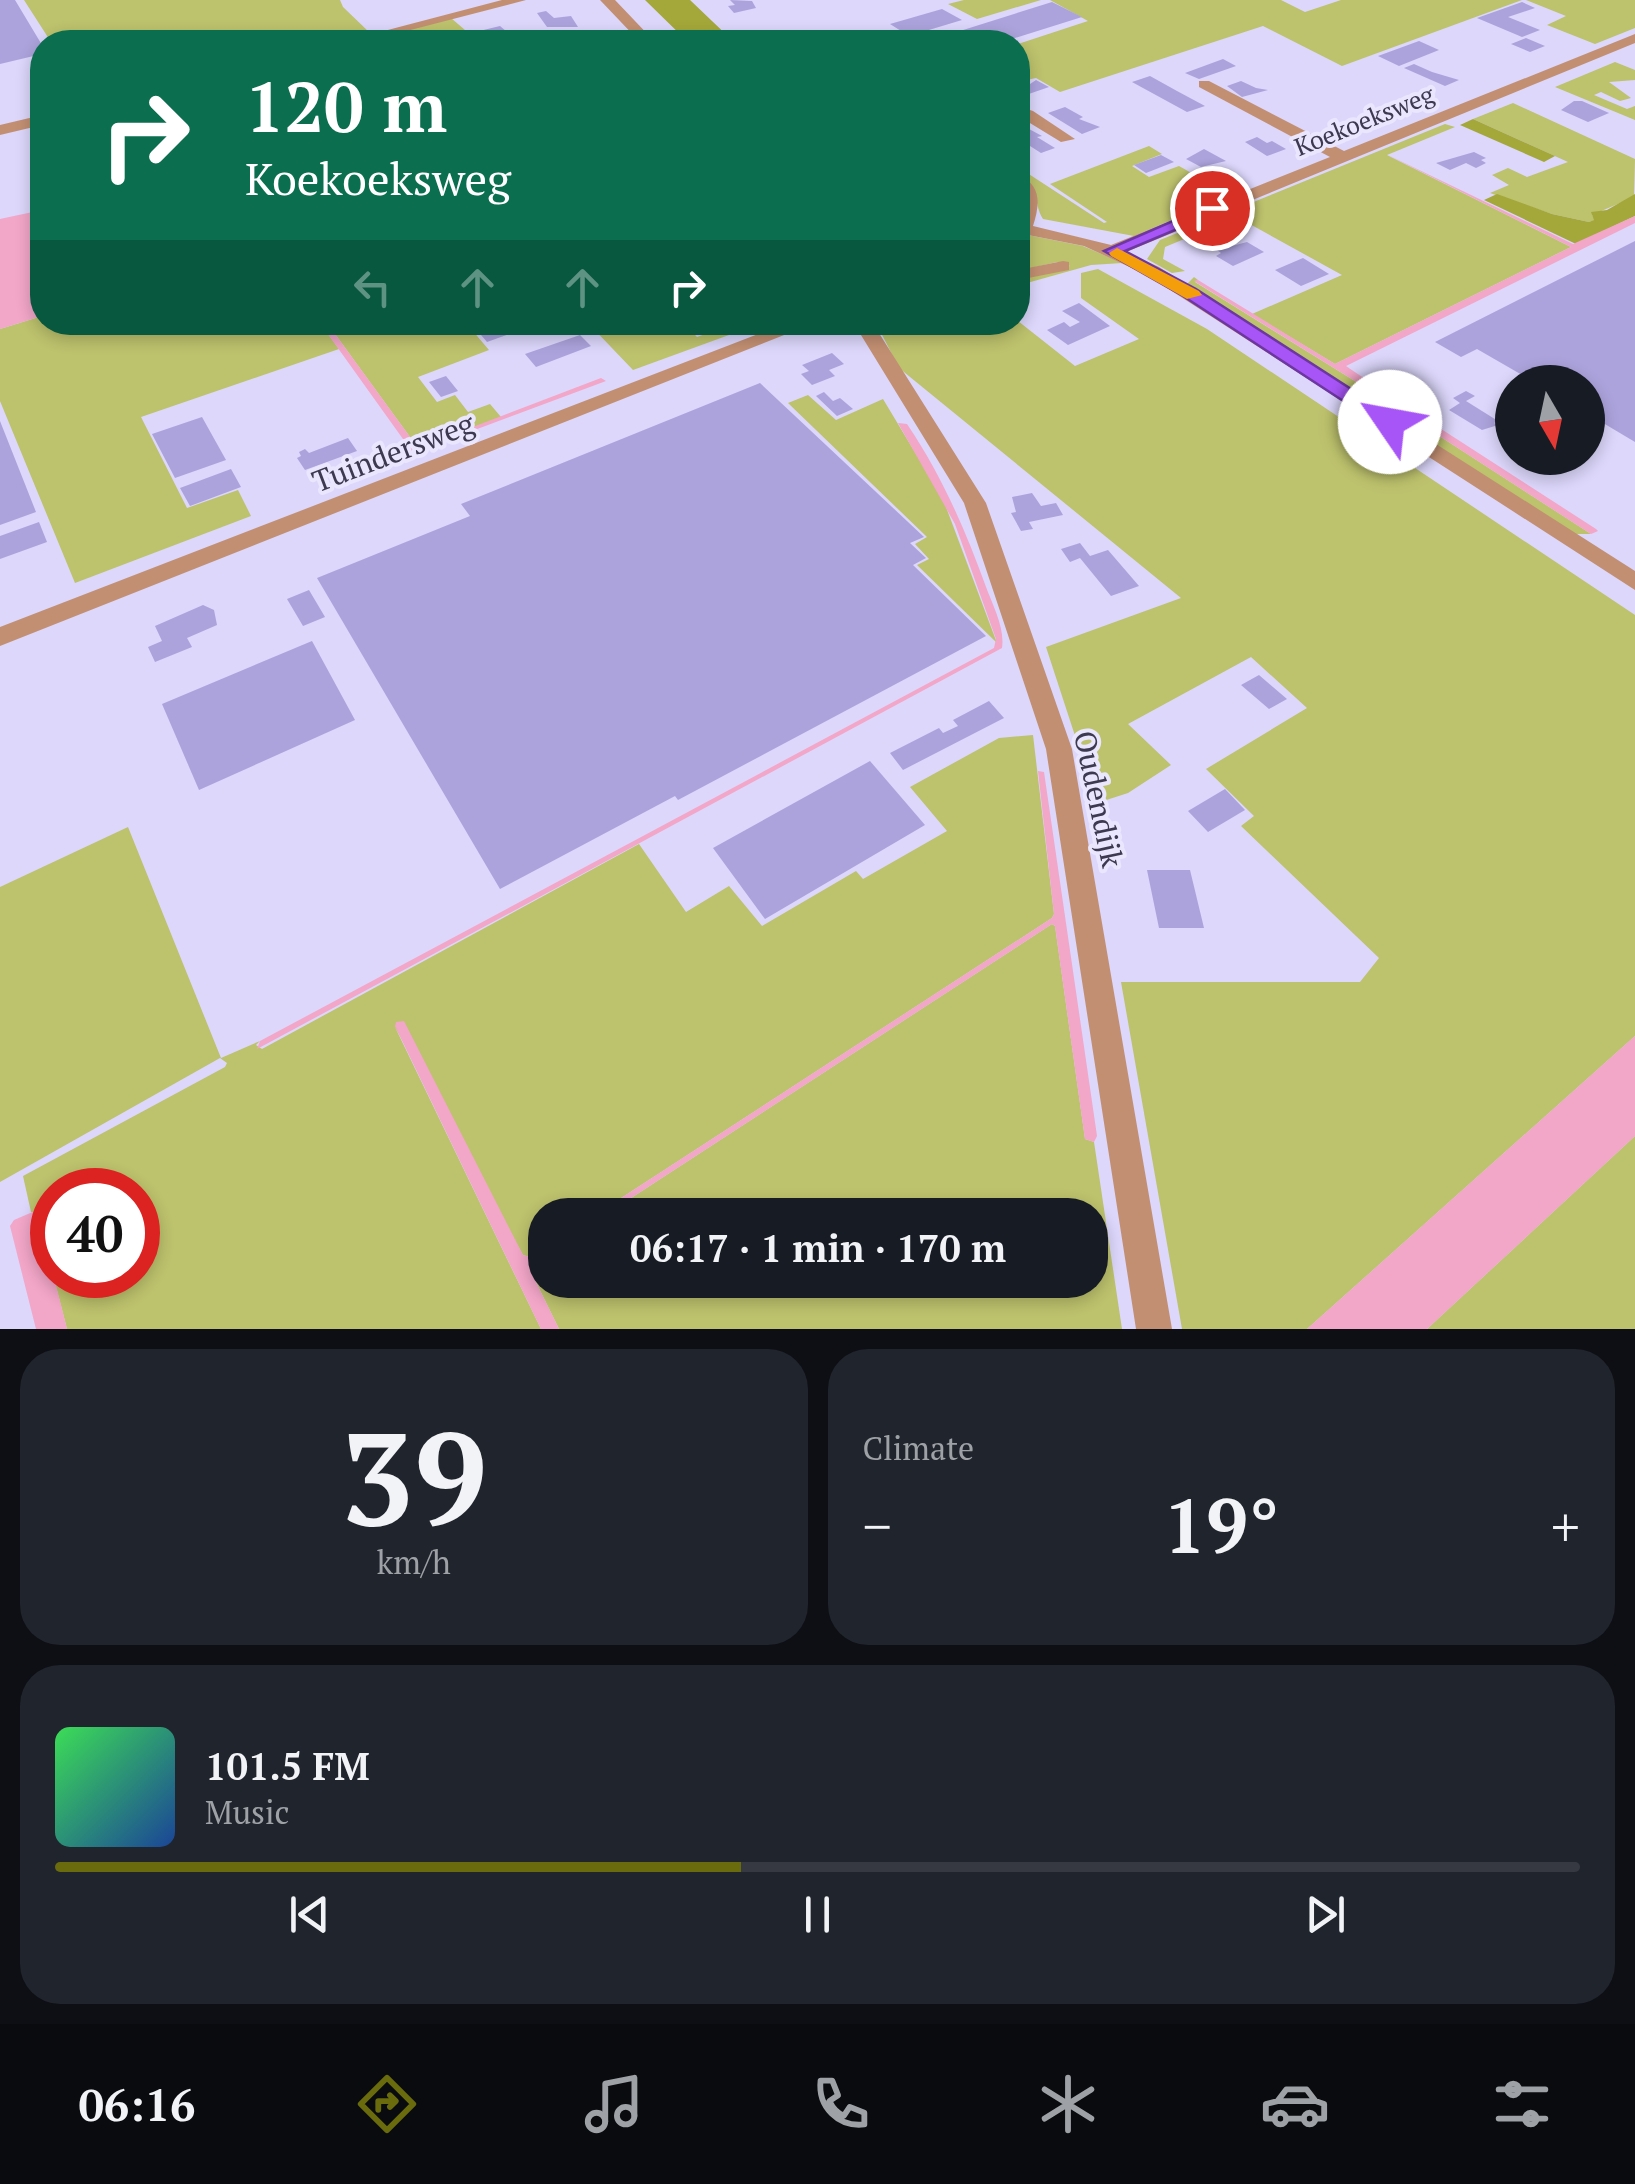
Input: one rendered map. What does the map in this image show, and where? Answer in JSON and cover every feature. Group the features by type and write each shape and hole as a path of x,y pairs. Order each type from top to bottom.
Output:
{"street":[{"path":"398,30 518,0"},
{"path":"608,0 637,30"},
{"name":"Koekoeksweg","path":"1112,251 1635,38"},
{"path":"1204,84 1341,156"},
{"path":"1030,116 1067,139"},
{"path":"0,130 30,123"},
{"path":"1030,229 1062,234 1112,251 1190,292 1635,582"},
{"path":"1030,273 1063,266"},
{"name":"Tuindersweg","path":"0,637 775,335"},
{"name":"Oudendijk","path":"870,335 976,503 1059,749 1154,1329"}],"green space":[{"path":"24,0 340,0 367,30 43,30"},
{"path":"964,0 1041,0 977,19 948,4"},
{"path":"1050,0 1281,0 1305,12 1341,0 1522,0 1342,66 1263,26 1060,92 1036,78 1030,79 1030,40 1088,21"},
{"path":"1526,0 1635,0 1635,28 1595,44 1547,25 1566,16"},
{"path":"451,18 465,30 404,30"},
{"path":"1615,62 1635,70 1635,80 1609,82 1631,98 1620,101 1601,92 1594,95 1627,109 1635,106 1635,120 1555,87"},
{"path":"1513,103 1635,159 1634,197 1592,215 1595,220 1589,222 1490,193 1509,185 1492,175 1508,168 1527,177 1568,162 1473,119"},
{"path":"1445,124 1455,127 1387,155 1571,247 1335,364 1252,314 1342,275 1237,217 1165,247 1163,259 1185,271 1172,273 1147,259 1160,240"},
{"path":"1149,146 1162,154 1132,166 1149,177 1179,166 1195,175 1186,179 1208,192 1219,188 1232,195 1134,236 1043,219 1030,175 1107,222 1050,184"},
{"path":"1030,235 1083,246 1122,263 1091,265 1030,282 1030,276 1070,266 1057,262 1030,268"},
{"path":"1098,269 1207,329 1635,615 1635,1036 1307,1329 1182,1329 1121,982 1360,982 1379,958 1241,826 1254,816 1206,769 1307,708 1251,657 1128,724 1171,765 1128,793 1097,803 1046,647 1181,598 899,368 882,335 1030,335 1030,330 1075,366 1139,339 1081,298 1081,273"},
{"path":"1194,277 1198,280 1195,282 1371,391 1357,394 1187,284"},
{"path":"30,320 30,335 329,335 339,349 141,417 187,508 238,490 251,516 75,583 0,401 0,329"},
{"path":"336,335 476,335 489,350 418,377 437,402 455,395 468,412 490,404 501,417 418,448"},
{"path":"599,335 729,335 633,370"},
{"path":"808,395 836,420 883,399 943,499 997,643 917,565 929,559 915,544 927,537 788,403"},
{"path":"1382,399 1591,534 1573,534 1378,407"},
{"path":"1033,735 1052,918 621,1198 528,1198 528,1256 523,1255 395,1027 541,1329 67,1329 59,1298 160,1298 160,1168 38,1168 227,1063 220,1058 0,1182 0,887 128,827 221,1058 260,1041 256,1045 262,1049 639,844 686,912 729,886 762,926 856,871 863,879 947,831 910,787 999,738"},
{"path":"1052,924 1055,926 1085,1139 1094,1142 1102,1198 631,1198"},
{"path":"1635,1136 1635,1329 1427,1329"},
{"path":"30,1172 30,1208 23,1176"},
{"path":"1108,1236 1122,1329 559,1329 544,1298 1108,1298"}],"shaded area":[{"path":"645,0 690,0 721,30 676,30"},
{"path":"1473,119 1555,156 1544,162 1460,125"},
{"path":"1386,154 1573,244 1635,216 1635,223 1346,366 1377,387 1371,391 1194,281 1335,364 1571,247"},
{"path":"1497,194 1552,214 1589,222 1594,220 1591,212 1607,210 1635,194 1635,216 1576,244 1484,200"},
{"path":"30,213 30,320 0,329 0,219"},
{"path":"329,335 336,335 418,448 601,378 606,381 413,453"},
{"path":"1390,396 1495,464 1495,472 1382,399"},
{"path":"898,423 907,424 952,503 998,617 1002,648 257,1049 260,1041 994,648 996,639 955,524"},
{"path":"1500,475 1512,475 1598,531 1591,534"},
{"path":"1038,771 1044,772 1097,1136 1094,1142 1085,1139 1052,924 631,1198 621,1198 1052,918"},
{"path":"404,1021 523,1255 528,1256 528,1298 544,1298 559,1329 541,1329 396,1022"},
{"path":"1635,1036 1635,1136 1427,1329 1307,1329"},
{"path":"30,1213 30,1298 59,1298 67,1329 36,1329 10,1226"}],"building":[{"path":"0,0 15,0 33,30 30,57 0,64"},
{"path":"730,0 752,1 756,8 734,13 728,6 735,5"},
{"path":"1052,2 1082,17 1030,33 1030,30 963,30"},
{"path":"1522,2 1535,8 1508,17 1540,30 1522,37 1477,18"},
{"path":"942,9 962,20 929,30 900,30 890,24"},
{"path":"546,11 554,18 571,16 578,27 547,27 537,13"},
{"path":"1526,38 1545,46 1530,52 1511,44"},
{"path":"1419,41 1439,50 1399,66 1378,56"},
{"path":"1223,59 1236,66 1199,79 1185,73"},
{"path":"1414,64 1459,80 1445,86 1404,68"},
{"path":"1150,76 1205,106 1187,112 1132,82"},
{"path":"1036,80 1049,87 1030,94 1030,84"},
{"path":"1241,81 1268,90 1242,97 1227,86"},
{"path":"1574,101 1609,113 1588,122 1561,110"},
{"path":"1065,107 1083,117 1079,119 1100,127 1082,134 1048,113"},
{"path":"1030,130 1055,148 1041,153 1030,146"},
{"path":"1257,137 1286,149 1267,156 1245,142"},
{"path":"1204,149 1226,161 1201,167 1186,159"},
{"path":"1474,152 1486,158 1481,160 1486,163 1476,168 1466,163 1450,170 1436,163"},
{"path":"1161,155 1174,162 1146,173 1134,165"},
{"path":"1635,241 1635,442 1605,424 1605,365 1505,365 1477,349 1461,357 1435,342"},
{"path":"1247,242 1264,252 1233,266 1216,256 1221,253 1217,250"},
{"path":"1303,258 1329,274 1301,286 1275,270"},
{"path":"1079,303 1110,326 1068,345 1047,330 1064,322 1070,327 1080,322 1062,311"},
{"path":"481,335 507,335 487,342"},
{"path":"580,335 591,346 536,367 525,354"},
{"path":"832,353 844,364 829,370 835,376 812,385 801,374 809,371 802,365"},
{"path":"446,376 458,391 441,397 429,382"},
{"path":"760,383 924,537 910,543 926,558 913,565 986,636 678,800 675,796 500,889 317,578 470,516 461,504"},
{"path":"1466,391 1475,396 1466,401 1495,419 1495,426 1482,430 1449,410 1460,403 1453,398"},
{"path":"824,392 833,401 840,398 853,409 837,416 816,396"},
{"path":"202,417 226,460 175,478 152,434"},
{"path":"0,421 36,512 0,525"},
{"path":"348,438 357,451 305,470 297,458 305,449 309,453"},
{"path":"231,469 241,487 190,506 180,488"},
{"path":"1032,493 1041,506 1056,503 1063,515 1029,522 1033,529 1021,531 1011,513 1016,512 1012,497"},
{"path":"39,522 47,542 0,559 0,536"},
{"path":"1080,543 1090,556 1108,550 1139,586 1111,596 1080,558 1070,562 1061,549"},
{"path":"309,590 325,617 303,626 287,599"},
{"path":"203,605 214,610 217,625 187,638 192,647 155,662 148,647 162,641 155,626"},
{"path":"312,641 355,720 199,790 162,704"},
{"path":"1259,675 1287,699 1269,709 1241,685"},
{"path":"989,701 1004,718 903,770 890,753 939,728 943,733 958,726 953,720"},
{"path":"870,761 925,825 765,919 713,848"},
{"path":"1225,789 1245,810 1208,832 1188,811"},
{"path":"1147,870 1190,870 1204,928 1159,928"}],"slow traffic":[{"path":"1117,253 1193,295"}],"route":[{"path":"1212,208 1112,251 1190,292 1390,422"}]}
